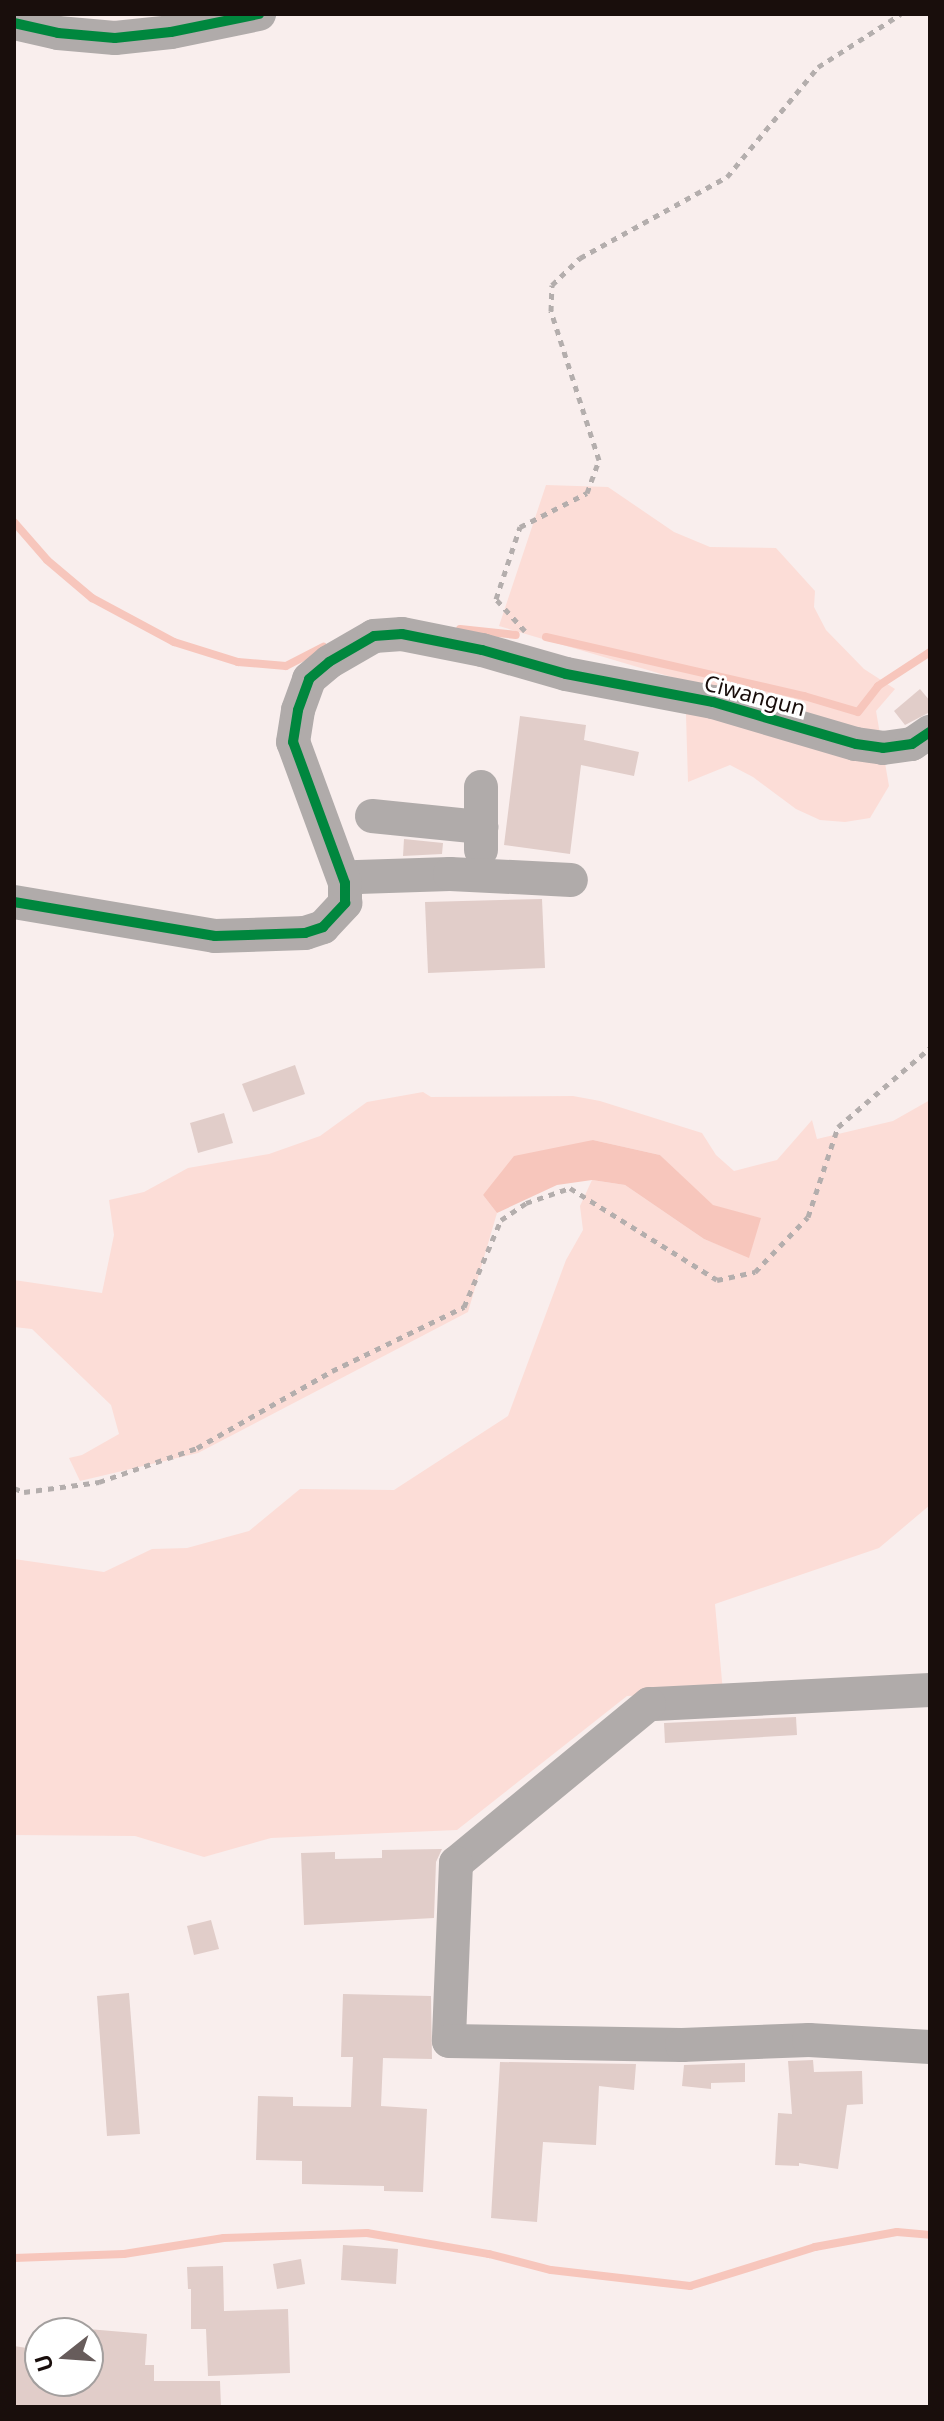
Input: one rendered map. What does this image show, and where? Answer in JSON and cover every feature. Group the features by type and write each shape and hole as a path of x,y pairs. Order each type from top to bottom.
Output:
{"street":[{"path":"14,23 58,33 115,38 171,32 259,14"},
{"name":"Ciwangun","path":"345,883 293,742 298,710 309,679 329,662 374,636 402,634 482,650 566,674 713,702 856,744 883,748 912,744 930,732"},
{"path":"481,787 481,875"},
{"path":"372,816 481,827"},
{"path":"14,902 215,936 305,933 323,927 345,903 345,883 358,877 481,875 571,880"},
{"path":"930,1690 649,1704 456,1863 449,2041 682,2045 809,2040 930,2047"}],"path":[{"path":"566,674 496,599 520,527 587,493 599,460 551,311 552,285 580,258 727,177 818,67 901,14"},
{"path":"14,1488 24,1492 99,1482 197,1448 332,1371 464,1307 501,1220 526,1203 570,1188 717,1280 755,1272 808,1217 838,1127 930,1048"}],"shaded area":[{"path":"546,485 608,487 674,532 710,547 776,548 815,591 814,607 826,630 864,669 895,689 876,711 889,786 870,818 845,822 820,820 796,809 753,777 730,765 688,782 685,681 499,626"},
{"path":"423,1092 431,1097 573,1096 600,1101 702,1133 716,1155 734,1171 777,1160 812,1120 817,1139 893,1121 930,1100 930,1505 879,1548 715,1604 723,1692 627,1696 457,1830 271,1838 204,1857 135,1836 14,1835 14,1559 104,1572 152,1549 187,1548 249,1531 300,1489 394,1490 508,1416 566,1260 583,1230 580,1206 592,1180 625,1185 704,1239 749,1257 760,1218 713,1206 660,1155 593,1140 483,1195 497,1213 468,1312 198,1453 80,1481 69,1458 82,1455 119,1434 111,1405 32,1329 14,1327 14,1280 102,1293 114,1235 109,1200 144,1192 188,1168 269,1154 320,1136 367,1102"},
{"path":"593,1140 660,1155 713,1205 761,1218 749,1258 704,1239 625,1185 592,1180 557,1185 497,1213 483,1195 514,1156"}],"building":[{"path":"920,689 930,701 930,712 905,725 894,711"},
{"path":"520,716 586,725 584,740 639,752 634,776 581,765 570,854 504,845"},
{"path":"404,839 443,843 442,854 403,856"},
{"path":"542,899 545,968 428,973 425,902"},
{"path":"295,1065 305,1094 253,1112 242,1084"},
{"path":"224,1113 233,1143 198,1153 190,1123"},
{"path":"796,1717 797,1735 665,1743 664,1723"},
{"path":"442,1849 436,1862 434,1918 304,1925 301,1853 335,1852 335,1859 382,1858 382,1850"},
{"path":"211,1920 219,1949 194,1955 187,1926"},
{"path":"129,1993 140,2134 107,2136 97,1996"},
{"path":"343,1994 431,1996 432,2059 383,2058 381,2106 427,2109 423,2192 384,2191 384,2186 302,2184 302,2161 256,2160 258,2096 293,2097 293,2106 351,2107 353,2057 341,2057"},
{"path":"813,2060 814,2072 862,2071 863,2104 847,2105 838,2169 799,2163 799,2166 775,2165 778,2113 792,2114 788,2061"},
{"path":"500,2062 636,2064 634,2090 599,2086 596,2145 543,2142 537,2222 491,2218"},
{"path":"745,2063 745,2082 711,2083 711,2089 682,2086 684,2065"},
{"path":"343,2245 398,2249 396,2284 341,2280"},
{"path":"301,2259 305,2284 277,2289 273,2264"},
{"path":"223,2266 224,2311 288,2309 290,2373 208,2376 206,2329 191,2329 191,2289 188,2289 187,2267"},
{"path":"104,2330 147,2334 145,2365 154,2365 154,2381 220,2381 221,2407 14,2407 14,2346 24,2348 24,2397 104,2397"}],"waterway":[{"path":"14,522 47,560 92,598 174,642 238,662 286,666 323,647"},
{"path":"460,629 516,635"},
{"path":"546,637 804,696 858,712 878,686 930,652"},
{"path":"14,2258 124,2254 224,2238 367,2233 489,2254 551,2270 690,2286 815,2247 897,2232 930,2235"}],"cycle path":[{"path":"14,23 58,33 115,38 171,32 259,14"},
{"path":"14,902 215,936 305,933 323,927 345,903 345,883 293,742 298,710 309,679 329,662 374,636 402,634 482,650 566,674 713,702 856,744 883,748 912,744 930,732"}]}
